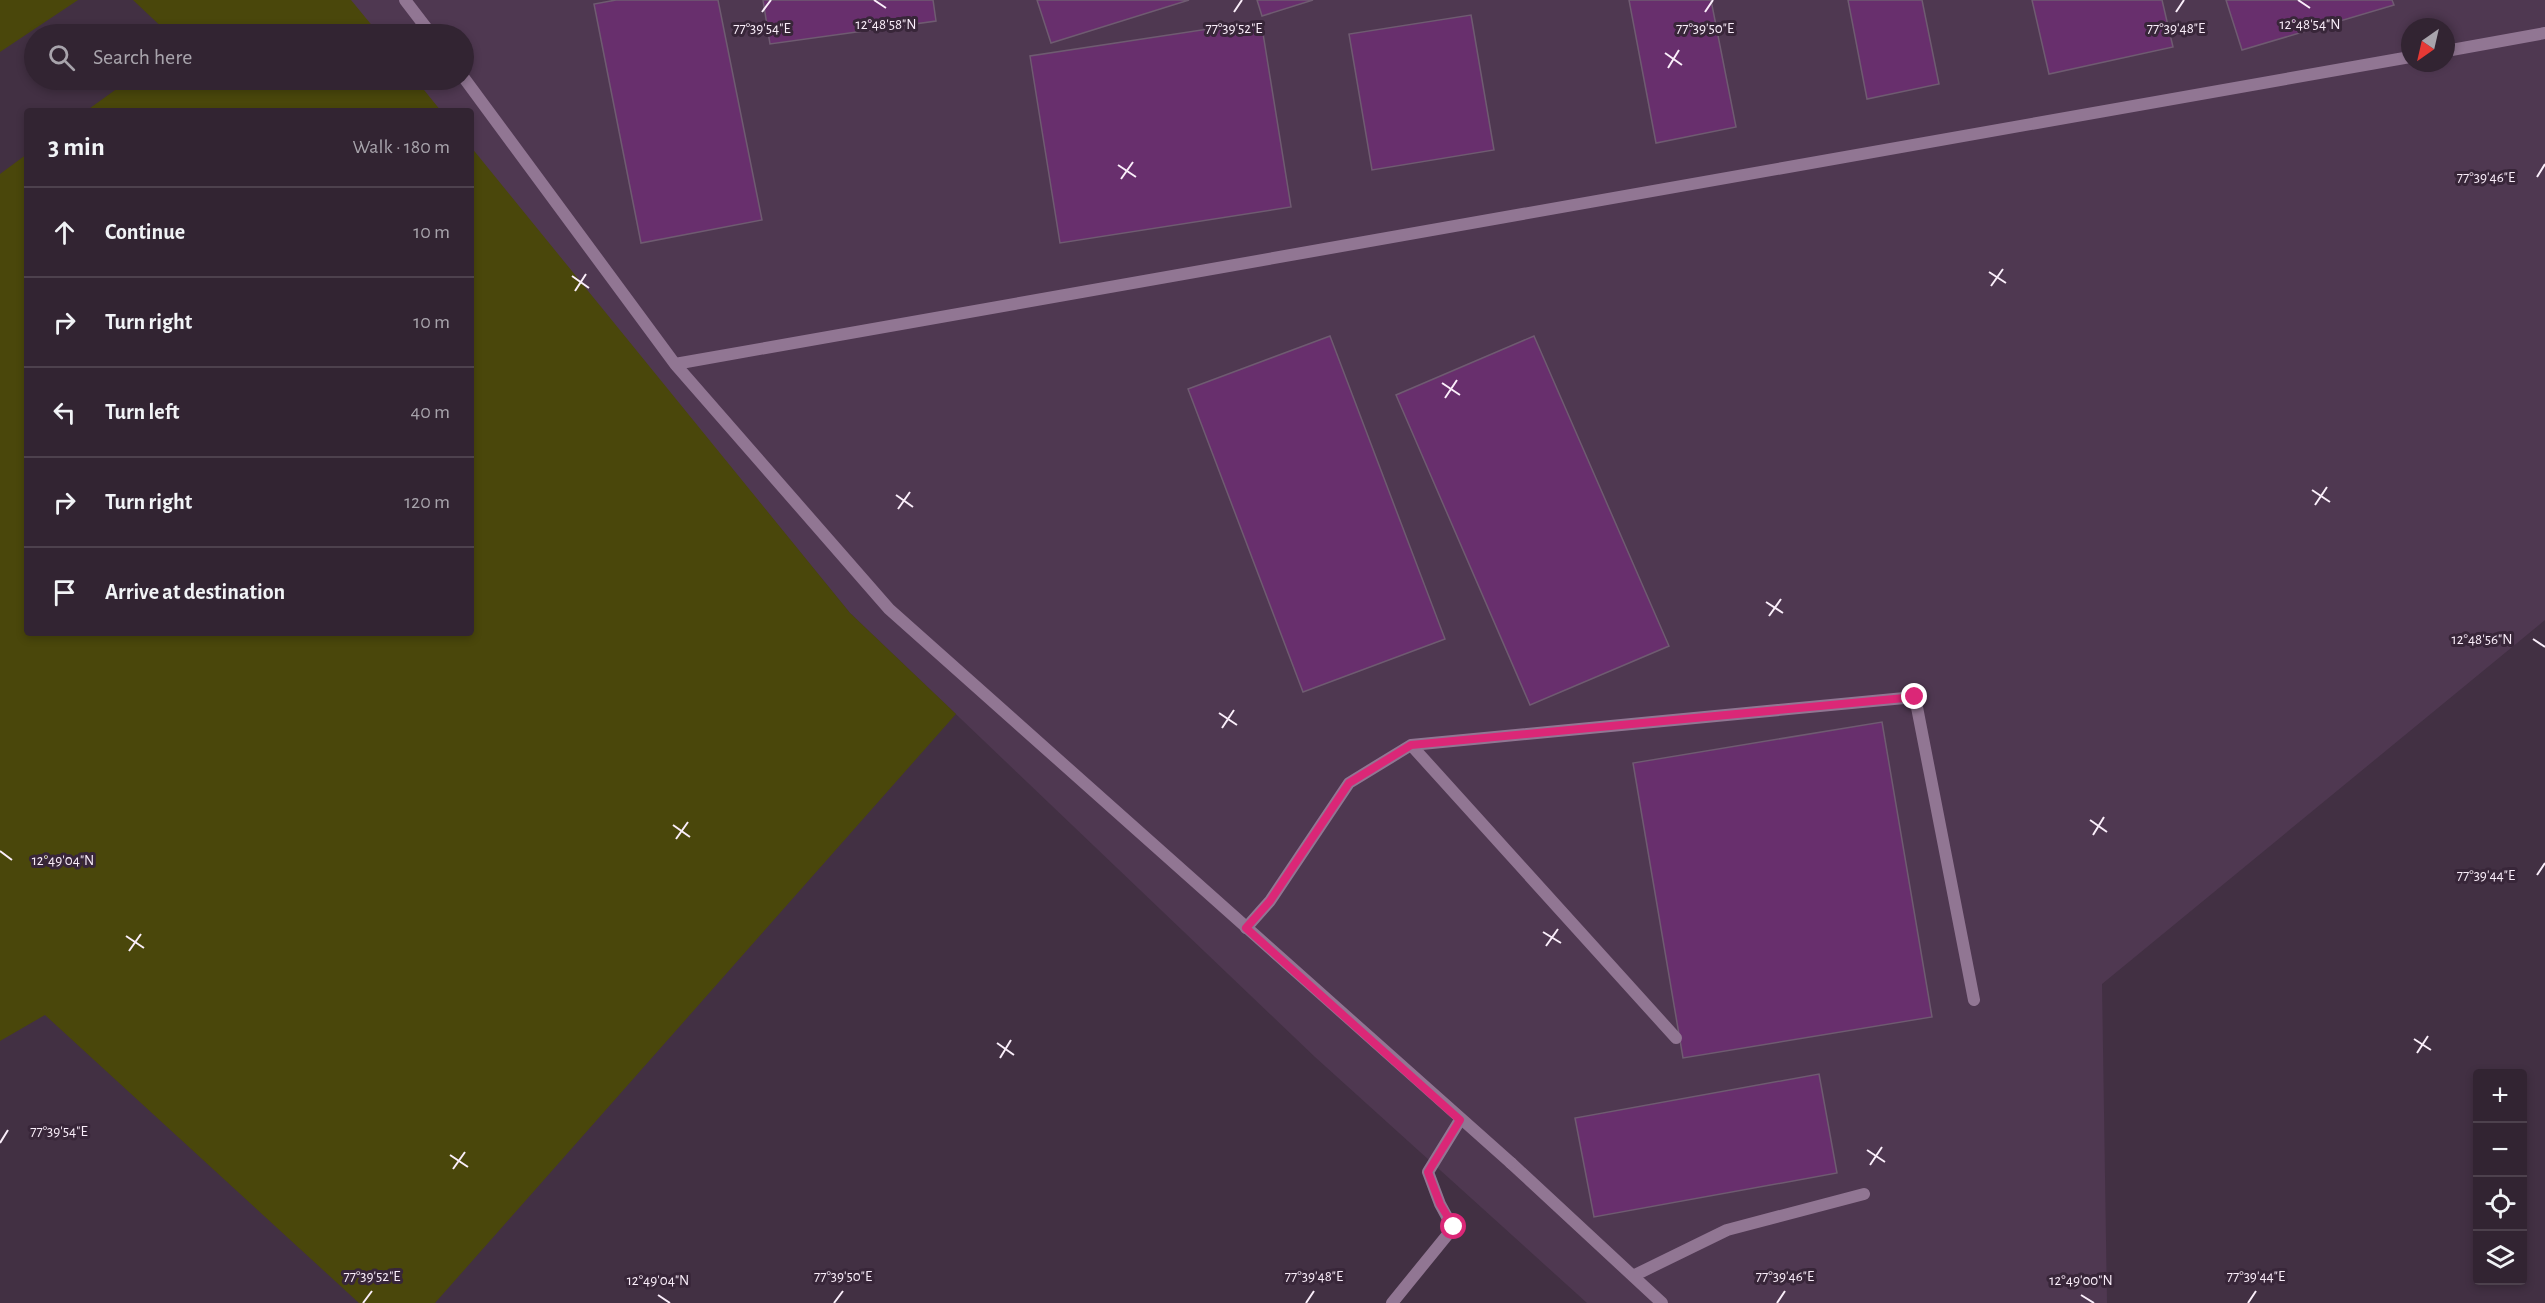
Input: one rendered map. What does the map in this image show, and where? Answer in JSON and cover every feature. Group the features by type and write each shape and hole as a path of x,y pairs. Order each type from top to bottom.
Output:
{"street":[{"path":"405,0 423,24"},
{"path":"2455,49 2545,33"},
{"path":"675,364 2401,59"},
{"path":"473,90 675,364 889,609 1510,1163 1662,1303"},
{"path":"1246,928 1270,901 1349,783 1411,745 1915,697 1974,1000"},
{"path":"1411,745 1676,1038"},
{"path":"1392,1303 1454,1227 1440,1204 1428,1172 1460,1120"},
{"path":"1633,1276 1727,1230 1864,1194"}],"shaded area":[{"path":"0,0 78,0 42,24 24,24 24,36 0,52"},
{"path":"133,0 351,0 371,24 158,24"},
{"path":"350,0 2545,0 2545,620 2102,984 2107,1303 1587,1303 1315,1057 850,613 474,154 474,108 437,108 422,90 474,90 474,24 370,24"},
{"path":"115,90 424,90 439,108 90,108"},
{"path":"474,151 850,613 956,714 435,1303 359,1303 45,1015 0,1041 0,174 24,156 24,636 474,636"}],"building":[{"path":"616,0 718,0 762,220 641,243 594,4"},
{"path":"763,0 933,0 936,21 770,44"},
{"path":"1037,0 1189,0 1051,43"},
{"path":"1257,0 1313,0 1262,16"},
{"path":"1629,0 1711,0 1736,127 1656,143"},
{"path":"1848,0 1922,0 1939,84 1867,99"},
{"path":"2032,0 2162,0 2173,47 2049,74"},
{"path":"2226,0 2392,0 2394,5 2242,50"},
{"path":"1471,15 1494,150 1372,170 1349,34"},
{"path":"1261,21 1291,207 1060,243 1030,56"},
{"path":"1330,336 1445,639 1303,692 1188,389"},
{"path":"1534,336 1669,646 1530,705 1396,395"},
{"path":"1882,722 1932,1017 1683,1058 1633,763"},
{"path":"1819,1074 1837,1173 1594,1217 1575,1118"}],"route":[{"path":"1454,1227 1440,1204 1428,1172 1460,1120 1246,928 1270,901 1349,783 1411,745 1915,697"}]}
